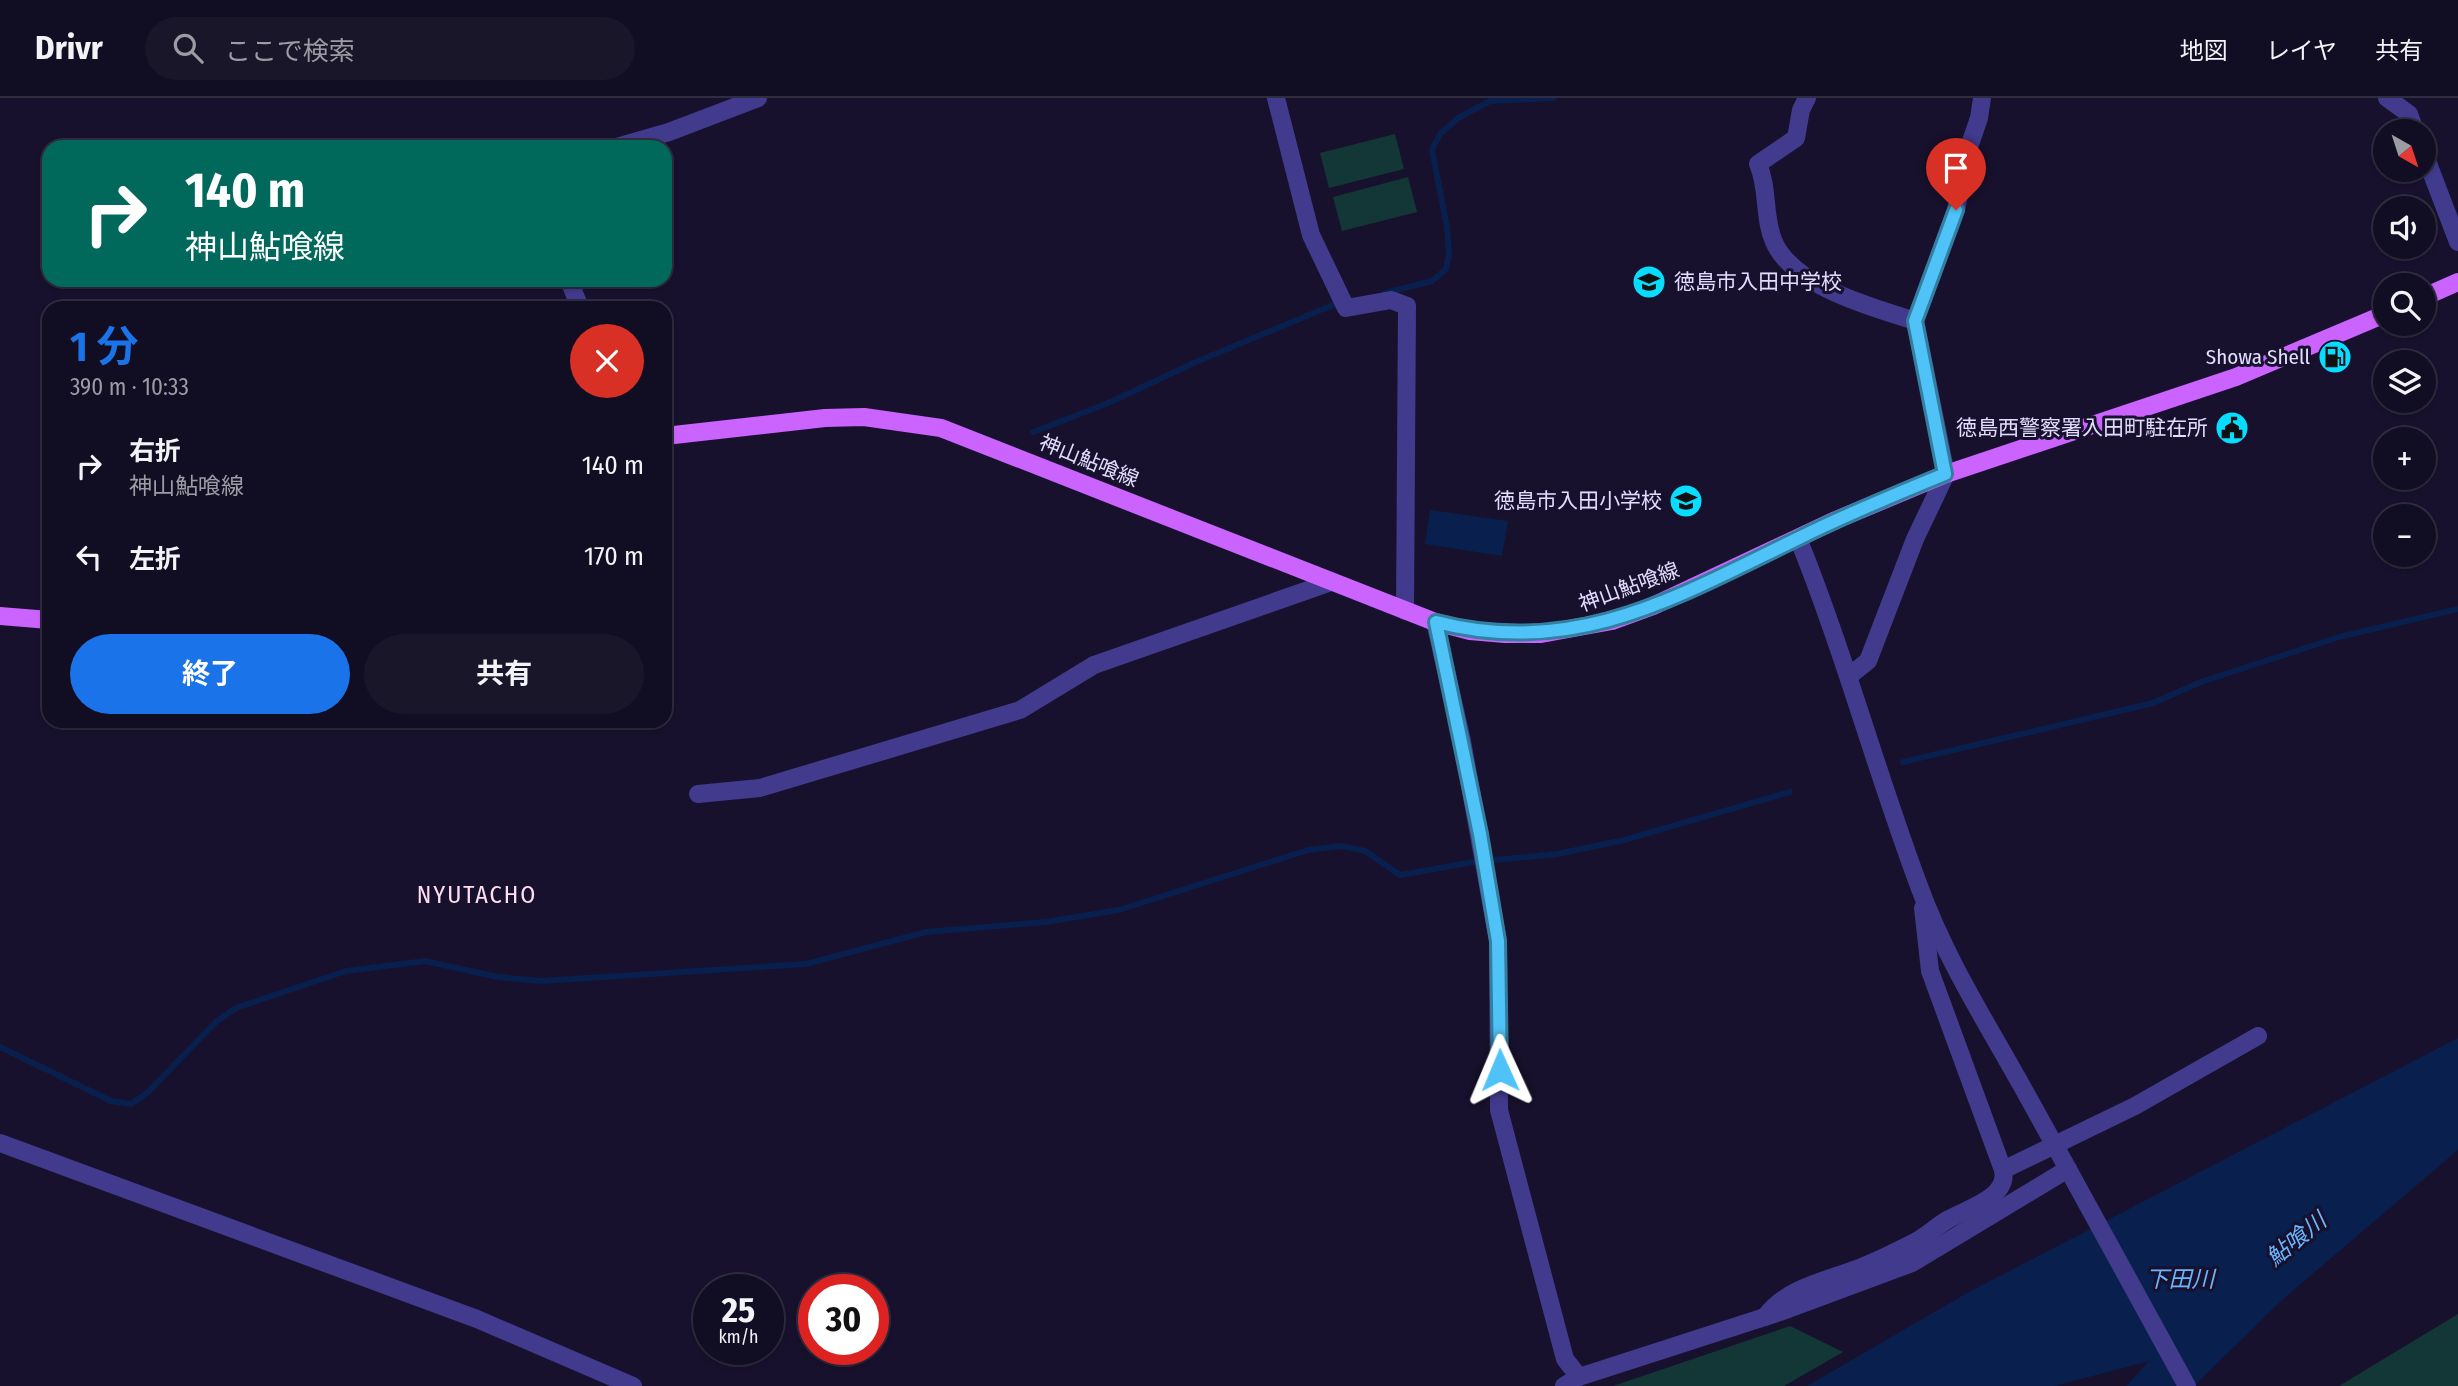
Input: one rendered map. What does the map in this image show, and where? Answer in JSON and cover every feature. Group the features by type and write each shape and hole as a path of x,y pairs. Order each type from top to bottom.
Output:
{"main road":[{"path":"2436,292 2458,282"},
{"name":"神山鮎喰線","path":"672,435 825,418 864,417 941,428 1405,611 1469,631 1517,634 1577,629 1612,621 1653,606 1798,538 1945,474 2236,377 2373,319"},
{"path":"0,616 42,619"}],"street":[{"path":"641,140 758,98"},
{"path":"1276,98 1311,236 1346,307 1391,300 1407,306 1405,611"},
{"path":"1807,98 1801,110 1796,138 1758,164 1766,181 1767,212 1774,242 1788,263 1823,288 1915,321"},
{"path":"1849,676 1868,661 1915,539 1945,474 1915,321 1956,210 1966,156 1979,118 1982,98"},
{"path":"2387,98 2409,114 2411,119"},
{"path":"2435,182 2458,242"},
{"path":"1798,538 1825,603 1921,891 1950,957 2187,1386"},
{"path":"698,794 760,788 1020,710 1094,665 1331,582"},
{"path":"1436,622 1485,861 1498,941 1499,1110 1571,1381 1765,1317 1912,1263 2067,1168"},
{"path":"1765,1317 1775,1303 1799,1290 1864,1266 1918,1241 1986,1200 2003,1188 2006,1182 1930,971 1921,891"},
{"path":"2003,1170 2134,1106 2258,1036"},
{"path":"0,1143 477,1319 634,1386"}],"green space":[{"path":"1395,134 1404,169 1329,188 1320,153"},
{"path":"1408,177 1417,212 1342,231 1333,197"},
{"path":"2458,1314 2458,1386 2339,1386"},
{"path":"1790,1326 1843,1352 1784,1386 1613,1386"}],"water":[{"path":"1430,510 1508,521 1502,556 1425,544"},
{"name":"下田川","path":"2458,1038 2458,1150 2282,1300 2194,1386 2126,1386 2149,1361 2055,1386 1807,1386 1967,1293"}],"waterway":[{"path":"1385,293 1432,281 1446,269 1449,255 1447,227 1432,150 1440,134 1458,118 1490,101 1554,98"},
{"path":"1033,432 1106,404 1196,362 1340,302"},
{"path":"1903,762 2153,703 2201,682 2339,637 2458,609"},
{"path":"0,1047 111,1101 131,1104 147,1093 216,1022 236,1008 346,971 425,961 498,977 541,981 806,964 926,932 1046,922 1119,910 1308,850 1342,846 1365,851 1400,875 1474,862 1557,854 1624,840 1790,792"}],"place":[{"name":"徳島市入田中学校","path":"1649,282"},
{"name":"Showa Shell","path":"2335,357"},
{"name":"徳島西警察署入田町駐在所","path":"2232,428"},
{"name":"徳島市入田小学校","path":"1686,501"}],"district":[{"name":"NYUTACHO","path":"477,895"}],"route":[{"path":"1500,1070 1498,941 1485,857 1436,622 1469,631 1541,634 1612,621 1653,606 1836,520 1945,474 1915,321 1956,210"}],"water label":[{"name":"鮎喰川","path":"2296,1239"}]}
